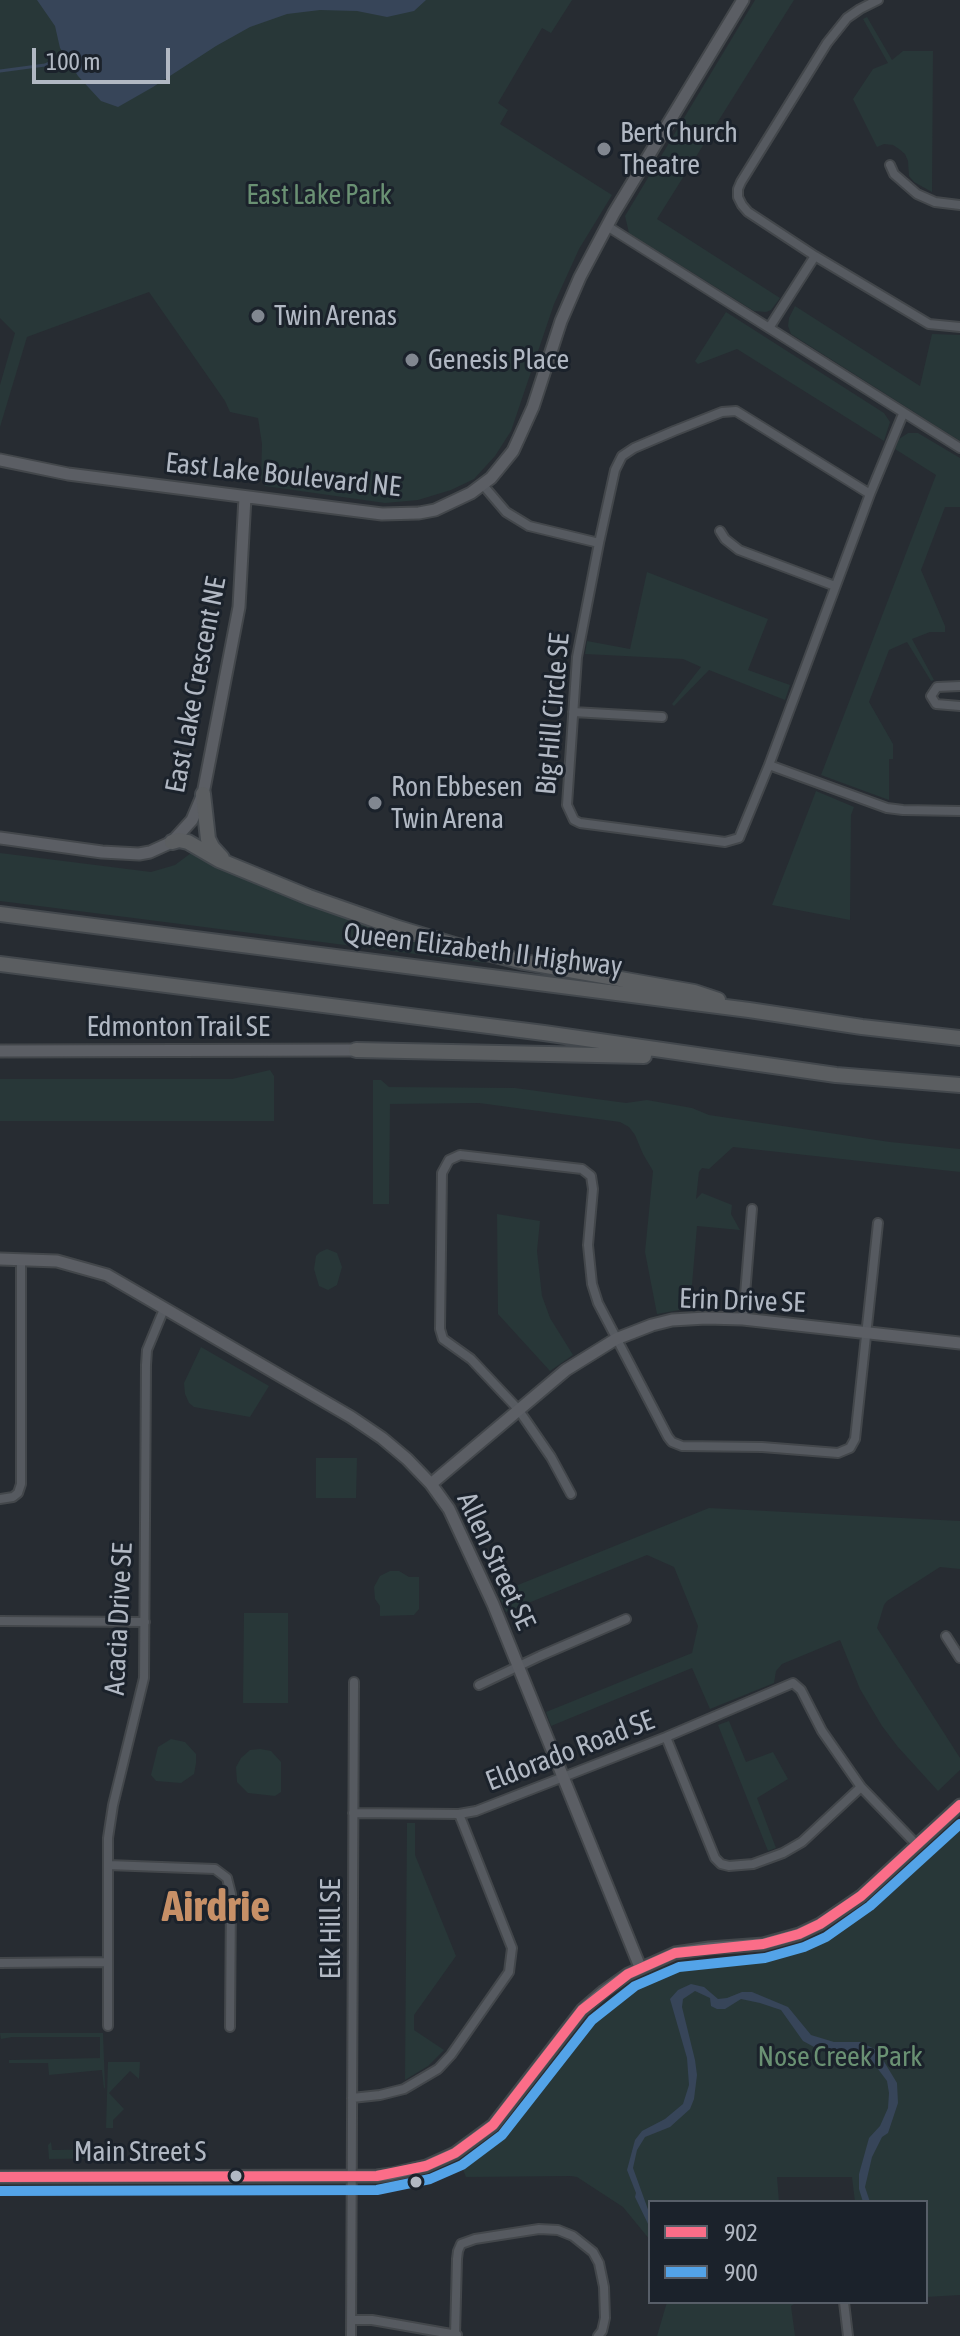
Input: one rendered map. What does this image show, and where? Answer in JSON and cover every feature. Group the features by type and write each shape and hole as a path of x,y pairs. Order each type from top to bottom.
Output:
{"highway":[{"path":"203,794 207,832 212,847 224,859 243,870"},
{"path":"172,842 188,842 243,870 355,914 458,946 524,962 694,992 749,1010"},
{"name":"Queen Elizabeth II Highway","path":"0,914 960,1038"},
{"path":"0,964 544,1033 836,1075 960,1085"},
{"path":"356,1050 706,1058"}],"street":[{"name":"East Lake Boulevard NE","path":"0,460 68,474 382,514 435,510 454,503 483,485 503,465 523,431 571,296 607,226 743,0"},
{"path":"878,0 857,10 838,28 738,189 742,205 815,256 929,324 960,327"},
{"path":"890,165 894,174 917,194 935,202 960,205"},
{"path":"607,226 960,448"},
{"path":"769,328 815,256"},
{"name":"Big Hill Circle SE","path":"870,494 736,411 722,412 647,442 622,456 615,470 577,657 567,805 571,815 580,823 730,842 739,838 903,414"},
{"path":"483,485 518,521 547,532 599,543"},
{"name":"East Lake Crescent NE","path":"172,842 192,820 203,794 239,607 245,497"},
{"path":"720,531 739,550 835,586"},
{"path":"960,686 937,687 931,696 936,704 960,706"},
{"path":"573,712 662,717"},
{"path":"769,765 887,808 960,811"},
{"path":"0,838 122,854 150,852 172,842"},
{"name":"Edmonton Trail SE","path":"0,1051 356,1050"},
{"path":"571,1494 551,1457 518,1409 471,1359 448,1344 441,1333 442,1173 454,1156 582,1169 591,1176 593,1189 588,1245 591,1275 603,1315 668,1437 676,1444 688,1447 762,1447 838,1453 850,1448 855,1439 878,1223"},
{"path":"743,1319 752,1209"},
{"name":"Allen Street SE","path":"0,1259 57,1261 107,1275 351,1417 382,1438 431,1484 463,1535 640,1967"},
{"path":"0,1499 18,1493 21,1484 21,1259"},
{"name":"Acacia Drive SE","path":"108,2026 110,1819 144,1678 146,1365 147,1350 164,1309"},
{"name":"Erin Drive SE","path":"431,1484 566,1370 616,1339 672,1320 743,1319 960,1343"},
{"path":"479,1685 626,1619"},
{"path":"0,1621 145,1622"},
{"path":"946,1636 960,1658"},
{"path":"789,1673 822,1731 861,1787 917,1845"},
{"name":"Elk Hill SE","path":"351,2336 354,1682"},
{"name":"Eldorado Road SE","path":"353,1813 459,1814 497,1804 793,1683"},
{"path":"666,1737 715,1858 721,1864 753,1864 783,1853 802,1842 861,1787"},
{"name":"Main Street S","path":"0,2177 351,2176 392,2174 441,2160 493,2125 582,2010 604,1991 640,1967 675,1953 763,1944 799,1934 843,1910 960,1805"},
{"path":"352,2098 404,2089 438,2069 509,1972 512,1948 459,1814"},
{"path":"108,1865 215,1869 227,1878 231,1894 230,2027"},
{"path":"0,1963 107,1962"},
{"path":"351,2320 384,2321 457,2335 457,2259 461,2244 539,2229 558,2230 573,2236 593,2252 599,2263 605,2318 598,2336"},
{"path":"844,2304 848,2336"}],"green space":[{"name":"East Lake Park","path":"0,0 572,0 551,33 542,28 498,103 508,110 500,124 612,195 579,249 554,304 511,431 495,456 474,479 418,500 385,503 265,486 261,479 262,444 258,418 230,412 149,292 27,337 0,427 0,385 15,333 0,318"},
{"path":"755,0 794,0 657,219 780,298 766,312 754,311 629,233 625,216"},
{"path":"867,17 892,60 903,51 933,51 932,192 909,176 908,161 899,149 884,144 877,147 853,99 873,69 888,63 863,19"},
{"path":"795,306 920,386 932,334 960,335 960,441 791,334 789,318"},
{"path":"726,312 884,413 890,422 884,441 737,349 698,364 695,361"},
{"path":"908,433 918,433 960,458 960,507 945,507 921,570 945,626 945,632 930,632 912,639 934,680 931,681 907,642 889,650 869,702 893,744 893,759 889,759 889,800 821,775 936,475 895,449 899,439"},
{"path":"647,572 768,619 748,670 790,685 785,700 709,670 674,706 672,704 701,667 683,659 585,654 587,641 630,649"},
{"path":"816,791 854,807 851,815 850,920 772,905"},
{"path":"0,853 151,872 175,865 191,853 237,875 366,925 486,963 0,901"},
{"path":"270,1070 274,1076 274,1121 0,1121 0,1079 232,1079"},
{"path":"373,1080 381,1080 389,1087 515,1088 626,1103 647,1100 692,1108 709,1115 890,1142 960,1149 960,1172 733,1147 709,1169 702,1168 699,1172 696,1199 702,1193 732,1205 731,1214 740,1230 697,1226 690,1308 657,1314 645,1252 653,1171 629,1127 620,1122 479,1103 390,1104 389,1204 373,1204"},
{"path":"497,1214 540,1221 537,1251 542,1296 550,1318 573,1355 550,1371 498,1314"},
{"path":"327,1249 337,1253 342,1267 337,1285 328,1290 319,1286 314,1269 316,1256"},
{"path":"201,1347 269,1386 250,1417 194,1407 189,1403 184,1383"},
{"path":"316,1458 357,1458 356,1498 316,1498"},
{"path":"709,1508 960,1521 960,1569 940,1567 887,1601 877,1628 960,1758 960,1770 938,1791 882,1726 860,1689 840,1640 782,1664 776,1671 774,1683 710,1709 692,1668 551,1726 546,1712 692,1653 698,1626 674,1567 647,1555 506,1612 498,1593"},
{"path":"390,1571 419,1577 419,1609 414,1615 380,1616 374,1587 380,1576"},
{"path":"244,1613 288,1613 288,1703 243,1703"},
{"path":"729,1721 746,1762 773,1752 788,1779 757,1798 776,1848 768,1851 718,1725"},
{"path":"171,1739 185,1742 196,1754 194,1774 181,1783 156,1781 151,1775 158,1747"},
{"path":"250,1750 271,1751 281,1762 281,1792 275,1796 248,1793 237,1782 236,1767 241,1758"},
{"name":"Nose Creek Park","path":"960,1819 960,2295 928,2297 928,2200 855,2200 852,2177 777,2177 779,2200 648,2200 648,2238 623,2207 577,2177 466,2177 460,2162 503,2133 533,2096 575,2033 623,1988 664,1967 771,1952 804,1942 836,1927 877,1895"},
{"path":"407,1823 415,1823 415,1855 456,1956 414,2015 414,2030 444,2050 428,2066 405,2080"},
{"path":"0,2033 103,2033 104,2089 102,2070 49,2075 48,2063 9,2063 9,2060 100,2058 100,2037 1,2039"},
{"path":"108,2062 140,2062 139,2079 130,2071 109,2093 124,2109 113,2120 113,2128 106,2128"},
{"path":"51,2142 52,2150 114,2149 114,2157 128,2158 49,2159 48,2145"},
{"path":"61,2187 137,2187 151,2193 56,2194"},
{"path":"666,2304 794,2304 791,2306 795,2336 657,2336"}],"water":[{"path":"37,0 426,0 414,11 387,17 357,11 320,10 287,14 250,27 118,107 101,101 78,76 60,48 55,26"},
{"path":"691,1984 704,1987 718,1999 752,1992 788,2007 811,2035 834,2042 860,2042 877,2050 897,2083 898,2103 888,2133 882,2137 872,2157 865,2187 869,2200 862,2200 859,2174 869,2138 880,2126 888,2108 889,2093 887,2081 872,2061 863,2054 831,2052 803,2041 781,2010 741,1999 725,2009 717,2009 711,2006 710,1998 695,1991 683,1999 682,2007 697,2075 694,2099 690,2109 670,2127 645,2137 637,2150 633,2168 648,2209 648,2224 627,2170 635,2140 642,2131 665,2119 683,2104 689,2085 687,2058 670,1999 678,1990"}],"waterway":[{"path":"0,71 45,65 65,55"}],"transit line":[{"name":"902","path":"0,2177 377,2176 426,2166 455,2153 493,2125 582,2010 628,1974 675,1953 763,1944 799,1934 820,1924 861,1896 960,1805"},
{"name":"900","path":"0,2191 377,2190 430,2179 462,2165 502,2135 592,2020 635,1986 679,1967 765,1958 826,1937 870,1906 960,1824"}],"place":[{"name":"Bert Church Theatre","path":"604,149"},
{"name":"Twin Arenas","path":"258,316"},
{"name":"Genesis Place","path":"412,360"},
{"name":"Ron Ebbesen Twin Arena","path":"375,803"}],"district":[{"name":"Airdrie","path":"216,1907"}]}
